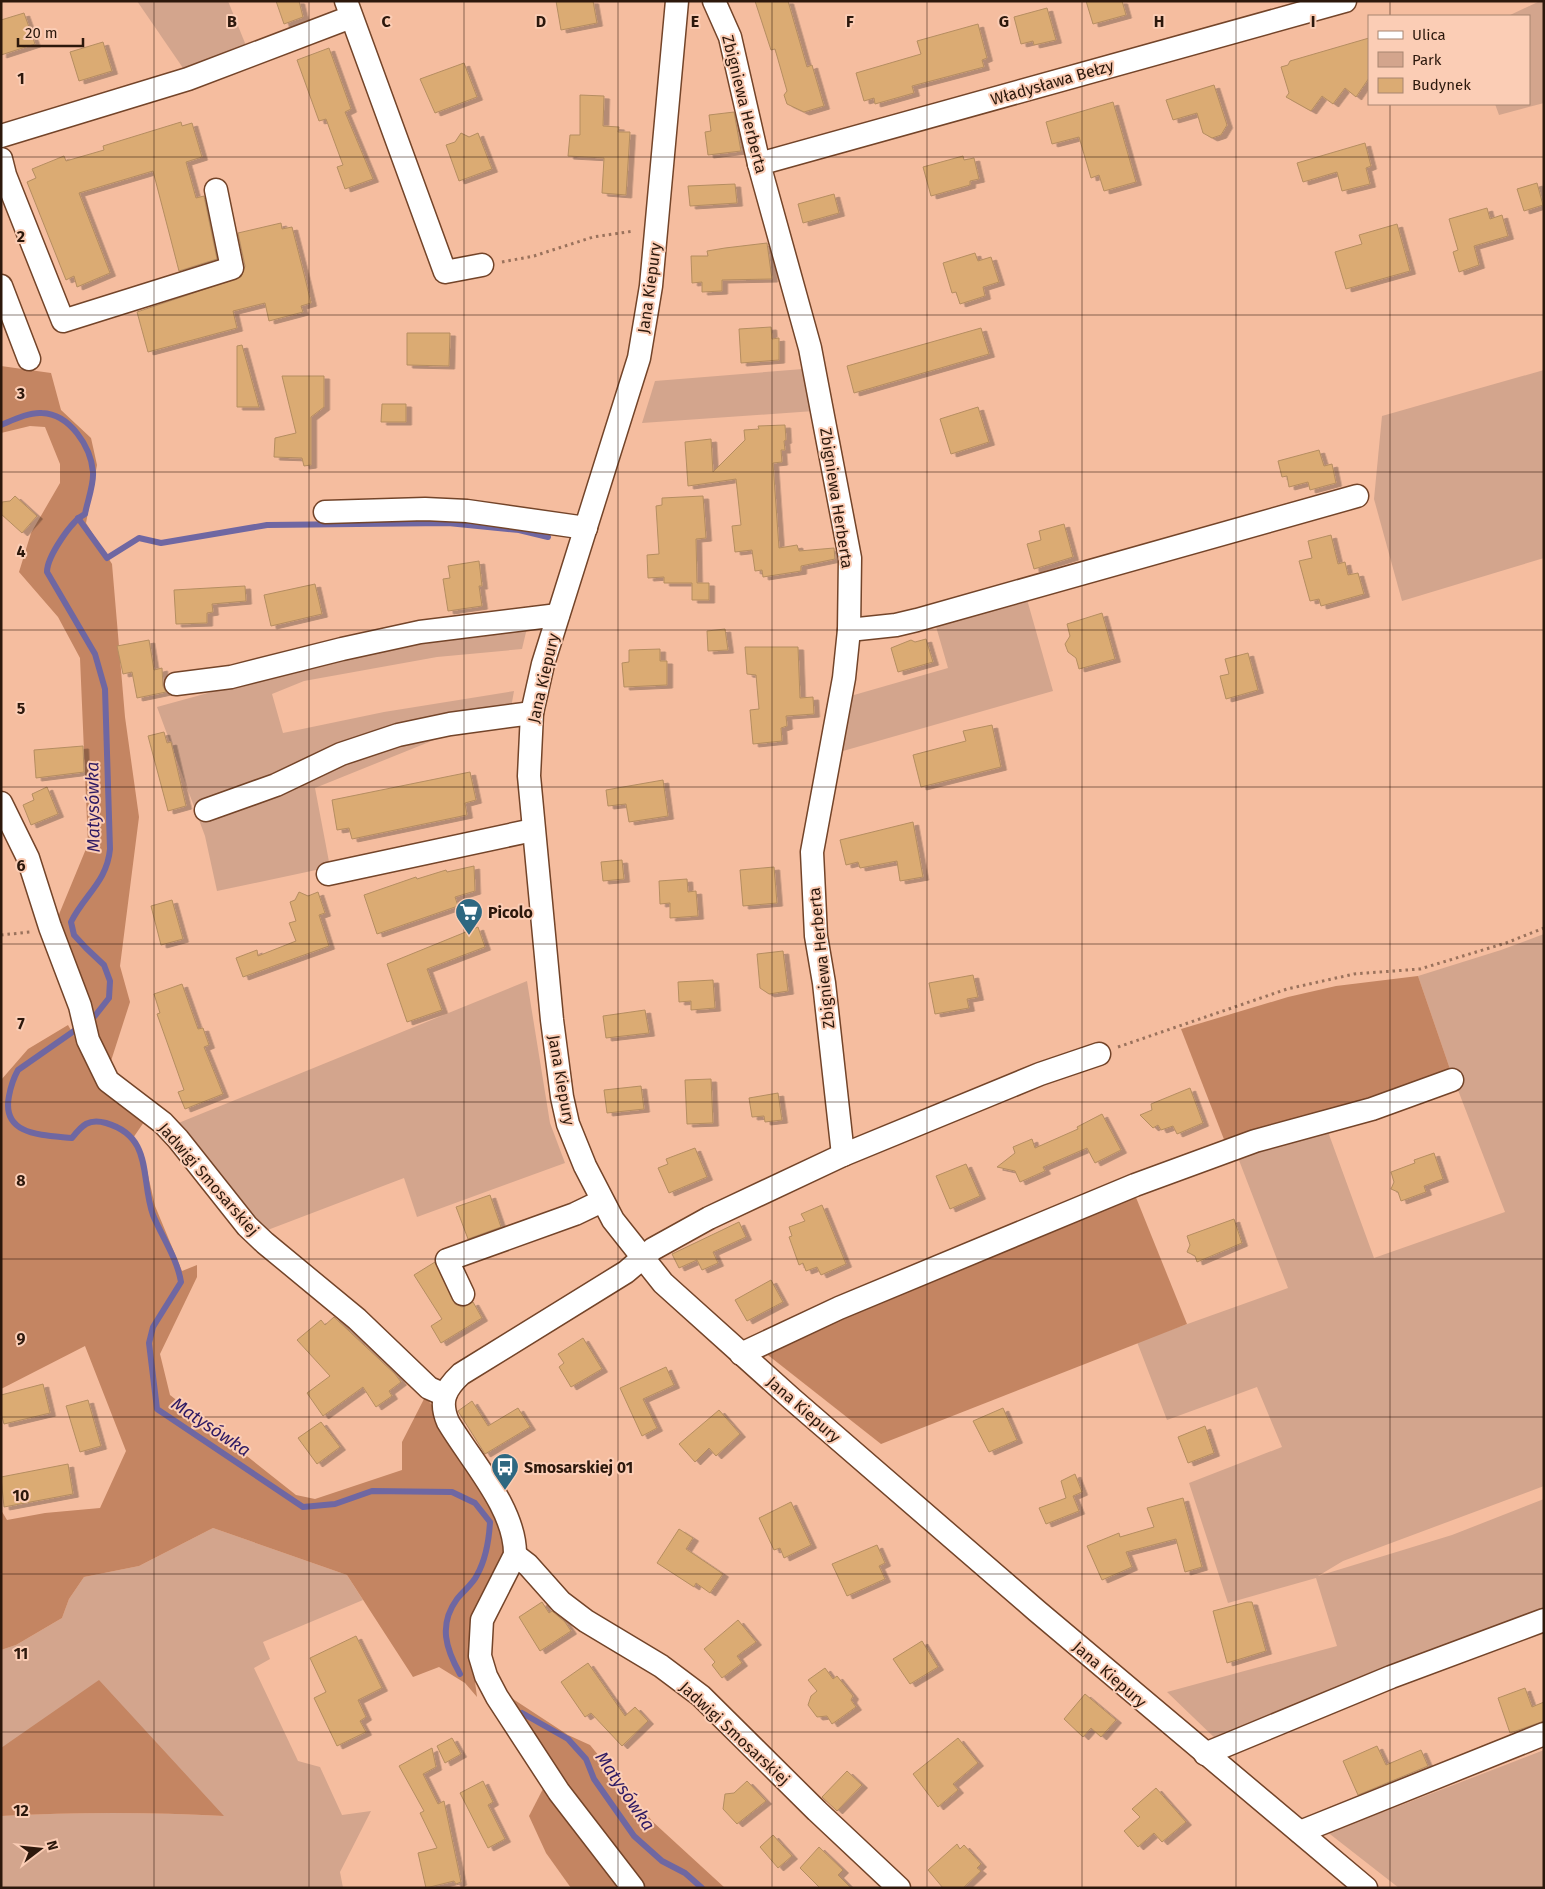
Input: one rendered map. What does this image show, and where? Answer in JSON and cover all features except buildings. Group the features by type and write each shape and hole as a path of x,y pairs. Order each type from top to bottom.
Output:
{"street":[{"name":"Jana Kiepury","path":"678,1 652,286 638,358 543,664 532,713 529,776 533,830 562,1097 574,1141 602,1201 642,1258 663,1283 741,1354 1205,1754 1366,1888"},
{"name":"Zbigniewa Herberta","path":"714,1 730,37 759,164 810,348 850,558 849,630 844,678 812,852 816,936 824,983 844,1155"},
{"name":"Władysława Bełzy","path":"759,164 1345,1"},
{"path":"1,136 188,79 348,9 445,272 482,265"},
{"path":"3,170 63,321 232,268 216,190"},
{"path":"1,286 29,359"},
{"path":"849,630 896,625 917,620 1357,496"},
{"path":"325,512 433,509 467,511 586,528"},
{"path":"176,684 231,677 412,634 558,615"},
{"path":"206,810 276,785 341,754 398,735 450,724 532,713"},
{"name":"Jadwigi Smosarskiej","path":"1,803 28,858 50,927 80,1006 88,1040 108,1081 163,1123 178,1139 247,1226 296,1270 357,1319 429,1388 445,1396"},
{"path":"328,874 533,830"},
{"path":"633,1888 560,1792 497,1697 486,1676 480,1656 479,1636 482,1620 514,1555 512,1529 503,1509 448,1422 443,1409 445,1396 452,1383 461,1374 626,1272 653,1249 709,1218 844,1155 1040,1074 1099,1054"},
{"path":"741,1354 839,1308 1126,1189 1255,1141 1372,1109 1452,1080"},
{"path":"463,1294 447,1260 576,1214 602,1201"},
{"name":"Jadwigi Smosarskiej","path":"514,1555 528,1565 561,1602 586,1621 661,1666 701,1696 817,1811 899,1888"},
{"path":"1205,1754 1391,1677 1544,1620"},
{"path":"1300,1832 1544,1734"}],"path":[{"path":"482,265 534,256 593,237 657,228"},
{"path":"1099,1054 1287,990 1354,974 1420,969 1506,943 1544,928"}],"green space":[{"path":"137,1 228,1 247,48 183,68"},
{"path":"1540,1 1544,1 1544,103 1499,115 1495,105 1530,105 1530,15 1510,15"},
{"path":"803,369 814,411 642,423 655,381"},
{"path":"1544,370 1544,558 1402,601 1374,499 1382,416"},
{"path":"1026,596 1053,691 836,753 847,697 948,668 935,623"},
{"path":"527,628 522,649 437,657 304,681 272,694 283,733 384,712 514,691 508,725 439,738 315,788 330,867 217,891 205,836 157,707 372,648"},
{"path":"1544,934 1544,1486 1343,1561 1318,1576 1452,1535 1544,1499 1544,1616 1219,1742 1167,1692 1337,1646 1316,1578 1228,1603 1189,1483 1282,1447 1257,1387 1167,1420 1137,1342 1288,1288 1237,1155 1327,1129 1374,1258 1505,1212 1451,1072 1418,976 1501,950"},
{"path":"527,981 550,1123 565,1163 417,1217 404,1178 265,1231 176,1124"},
{"path":"213,1528 347,1575 363,1600 263,1642 270,1659 254,1668 298,1761 320,1767 342,1815 371,1811 340,1872 343,1888 1,1888 1,1816 112,1813 223,1816 1,1748 1,1650 16,1645 62,1618 69,1599 84,1577 139,1566"},
{"path":"1544,1750 1544,1888 1399,1888 1326,1831 1386,1811"}],"shaded area":[{"path":"1,366 51,373 61,410 91,438 97,465 86,523 112,564 125,717 139,817 120,966 130,1002 110,1064 98,1048 55,924 88,844 80,658 58,617 19,572 31,533 60,483 60,464 45,427 30,426 1,433"},
{"path":"1418,976 1451,1072 1338,1111 1225,1142 1181,1029 1288,997 1336,986"},
{"path":"68,1025 91,1066 144,1122 133,1138 143,1153 155,1206 182,1271 197,1265 197,1277 160,1354 170,1395 296,1495 315,1499 402,1470 402,1442 425,1397 438,1412 499,1515 506,1543 473,1666 477,1697 465,1683 439,1667 413,1677 347,1575 213,1528 139,1566 84,1577 69,1599 62,1618 16,1645 1,1650 1,1510 7,1520 45,1513 100,1508 126,1451 85,1346 1,1389 1,1080 28,1049"},
{"path":"1135,1195 1187,1324 881,1444 764,1352 1024,1239"},
{"path":"99,1680 224,1816 113,1813 1,1816 1,1748"},
{"path":"507,1695 568,1735 590,1745 653,1822 725,1888 645,1888 541,1750"},
{"path":"545,1785 624,1888 571,1888 546,1853 529,1816"}],"waterway":[{"name":"Matysówka","path":"1,425 32,414 52,415 61,419 77,434 88,452 91,462 92,482 85,514 73,524 55,549 47,572 95,654 105,689 110,849 108,861 100,879 71,922 74,935 104,965 110,981 109,998 94,1017 18,1070 12,1082 9,1096 8,1109 11,1119 27,1131 49,1136 72,1138 79,1129 90,1122 106,1123 121,1129 132,1138 139,1149 153,1215 173,1256 181,1282 153,1327 149,1343 157,1409 303,1507 335,1504 372,1491 452,1492 475,1503 490,1522 483,1562 475,1578 451,1609 447,1618 446,1628 448,1646 460,1674"},
{"path":"78,518 107,558 139,538 161,543 267,525 448,523 519,530 548,537"},
{"name":"Matysówka","path":"522,1713 568,1739 586,1759 594,1779 634,1836 662,1861 685,1873 702,1888"}],"place":[{"name":"Picolo","path":"469,936"},
{"name":"Smosarskiej 01","path":"505,1491"}]}
